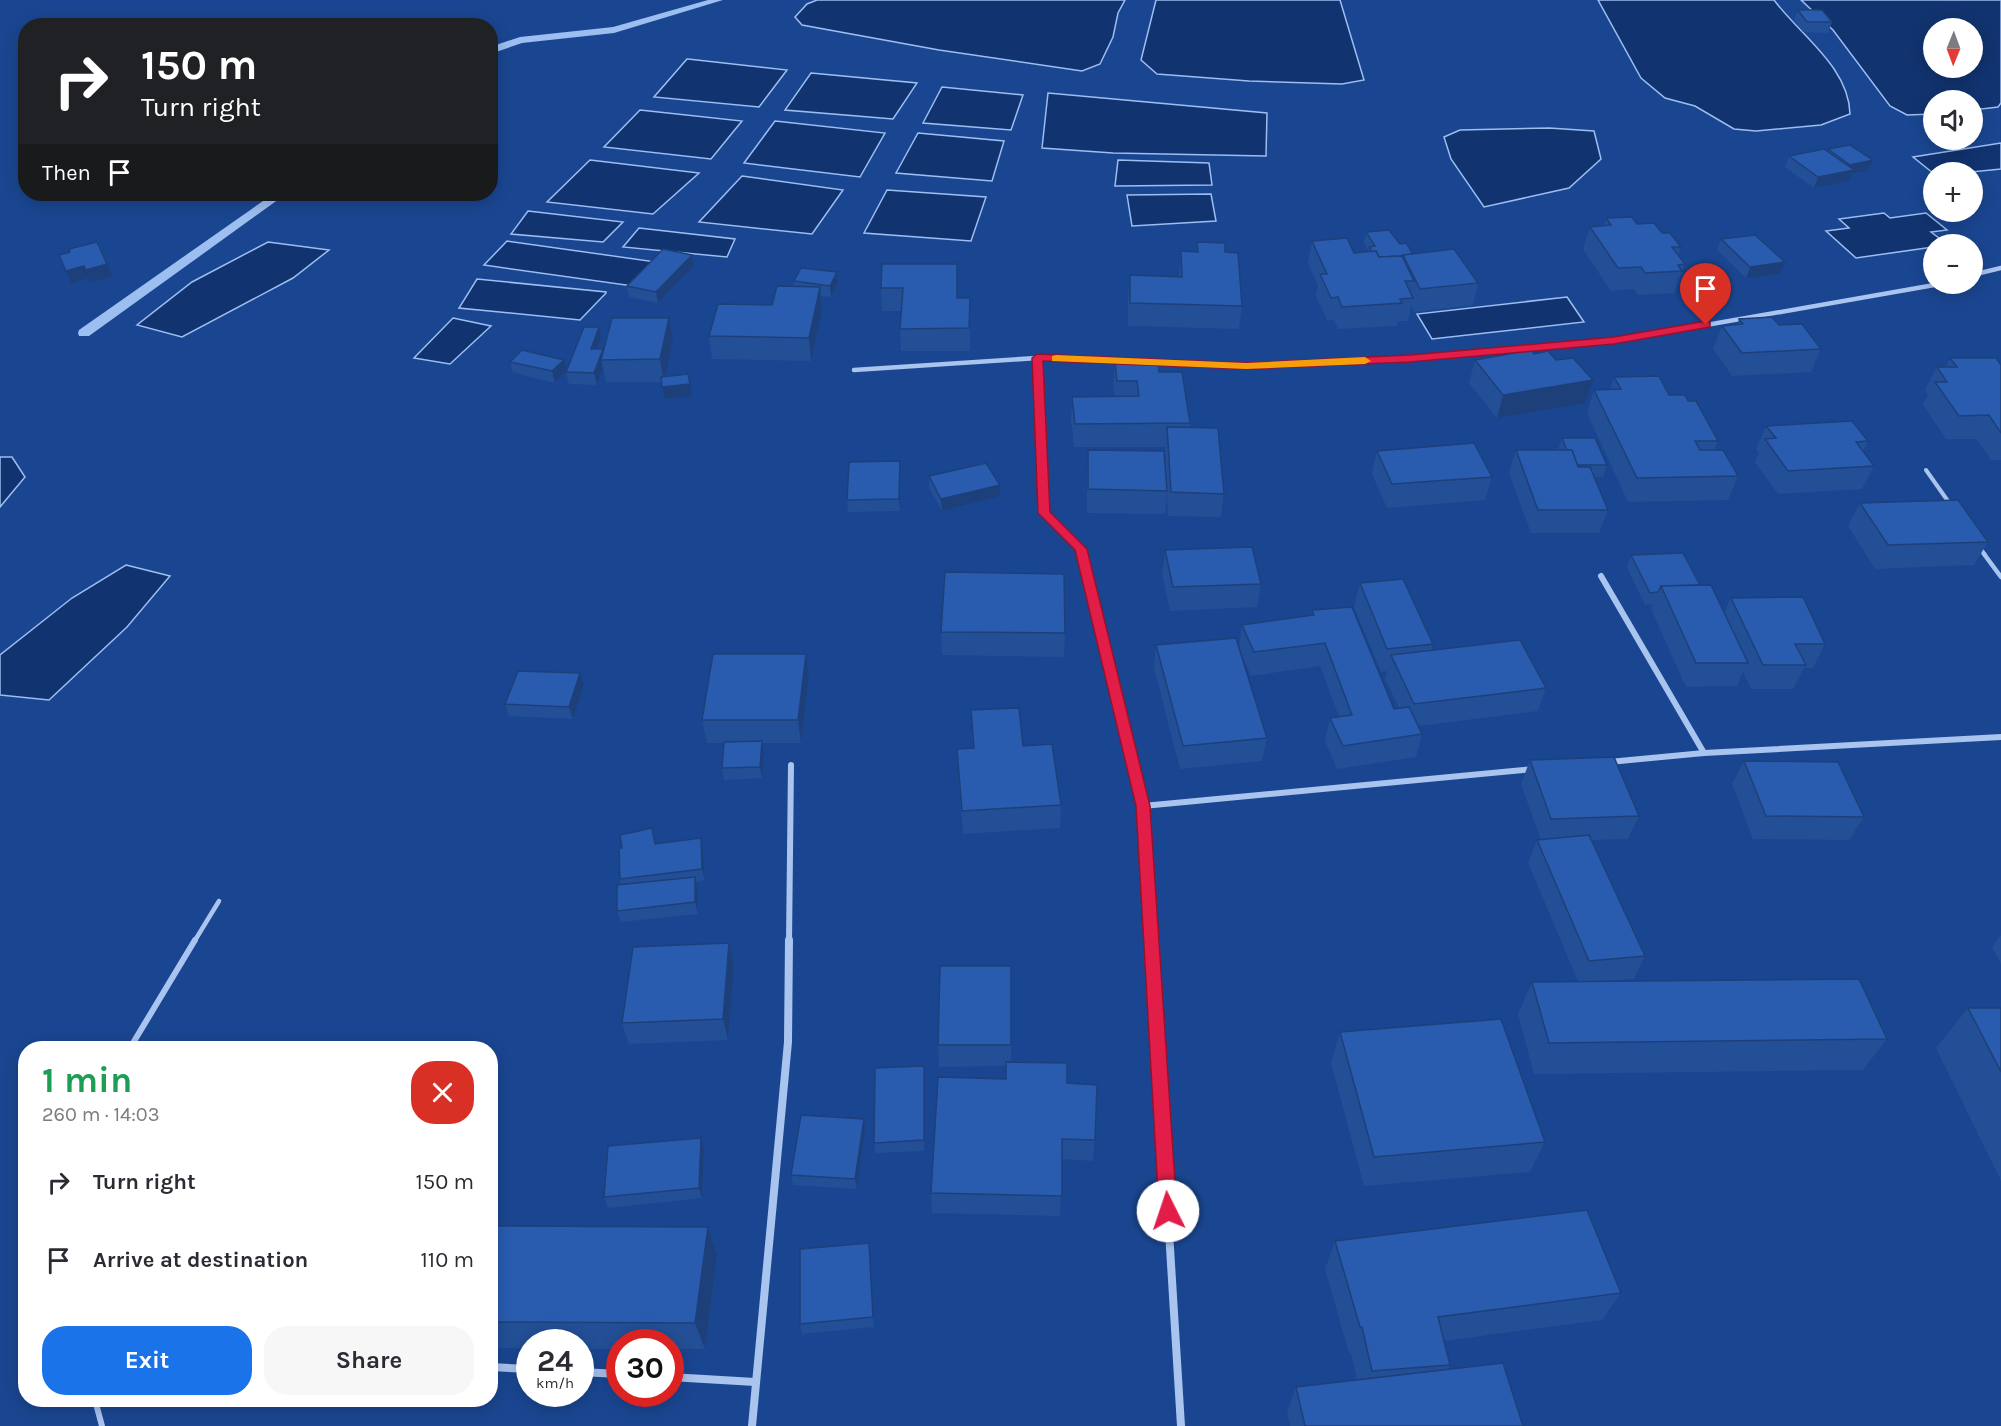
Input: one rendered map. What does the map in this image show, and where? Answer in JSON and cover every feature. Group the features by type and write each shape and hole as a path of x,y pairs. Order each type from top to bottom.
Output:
{"street":[{"path":"1983,272 2001,268"},
{"path":"854,370 1037,358 1246,366 1410,358 1614,340 1923,287"},
{"path":"1037,358 1044,513 1081,549 1143,806 1182,1426"},
{"path":"1601,576 1704,753"},
{"path":"1597,763 1704,753 2001,737"},
{"path":"752,1426 754,1382 788,1042 791,765"},
{"path":"1143,806 1537,769"},
{"path":"498,1367 516,1368"},
{"path":"684,1378 754,1382"}],"lane":[{"path":"1926,470 1954,509"},
{"path":"1974,538 2001,577"},
{"path":"134,1041 219,901"},
{"path":"97,1407 102,1426"}],"water":[{"path":"817,0 1125,0 1118,13 1113,37 1100,64 1082,71 939,50 802,25 795,17 807,4"},
{"path":"1156,0 1340,0 1364,80 1342,84 1249,81 1157,74 1141,60"},
{"path":"1598,0 1774,0 1832,67 1848,97 1850,114 1821,125 1756,131 1734,129 1695,106 1665,98 1641,78"},
{"path":"1801,0 2001,0 2001,103 1998,107 1983,109 1983,90 1923,90 1923,114 1907,115 1890,106 1833,30"},
{"path":"687,59 787,70 759,107 654,97"},
{"path":"811,73 917,83 893,119 785,110"},
{"path":"942,87 1023,95 1011,130 923,123"},
{"path":"1048,93 1267,113 1266,156 1113,153 1042,148"},
{"path":"640,110 742,121 711,159 604,147"},
{"path":"775,121 885,133 860,177 744,163"},
{"path":"1549,128 1594,131 1601,159 1569,188 1484,207 1451,159 1444,137 1460,130"},
{"path":"918,133 1004,141 992,181 896,173"},
{"path":"2001,143 2001,169 1983,171 1983,162 1923,162 1923,165 1913,157 1957,150 1983,150 1983,146"},
{"path":"590,160 699,173 653,214 547,202"},
{"path":"1118,160 1209,163 1212,185 1115,186"},
{"path":"742,176 843,190 812,234 699,222"},
{"path":"887,190 986,197 971,241 864,233"},
{"path":"1211,194 1216,221 1132,226 1127,195"},
{"path":"528,211 623,222 603,242 511,234"},
{"path":"1884,213 1890,218 1923,213 1923,222 1937,222 1947,230 1923,234 1923,248 1856,258 1826,231 1849,228 1839,219"},
{"path":"639,228 735,239 727,257 623,247"},
{"path":"507,241 656,262 640,287 484,265"},
{"path":"268,242 329,250 293,278 182,337 137,325 192,282"},
{"path":"477,279 606,293 580,320 459,308"},
{"path":"1567,297 1584,322 1432,339 1417,314"},
{"path":"453,318 491,326 450,364 414,358"},
{"path":"0,457 12,457 25,477 0,507"},
{"path":"126,565 170,576 127,627 49,700 0,695 0,655 72,598"}],"building":[{"path":"1798,10 1822,10 1832,22 1807,22"},
{"path":"1850,145 1873,160 1850,165 1828,149"},
{"path":"1824,149 1854,170 1818,177 1789,156"},
{"path":"1632,217 1637,224 1654,223 1662,233 1670,233 1681,247 1672,247 1685,264 1678,265 1682,271 1645,273 1641,267 1618,268 1590,227 1611,225 1606,218"},
{"path":"1389,230 1400,244 1406,243 1413,254 1402,257 1379,257 1376,251 1372,252 1369,247 1375,246 1366,232"},
{"path":"1755,235 1785,262 1750,267 1721,239"},
{"path":"1347,238 1354,253 1376,251 1379,257 1402,256 1414,281 1405,281 1413,298 1400,299 1402,303 1342,307 1338,297 1331,298 1320,274 1327,274 1312,241"},
{"path":"97,242 107,264 86,270 84,266 66,271 59,255 70,252 69,249"},
{"path":"1197,242 1225,243 1225,252 1238,253 1242,306 1130,303 1130,275 1182,277 1181,251 1198,252"},
{"path":"663,249 692,255 656,292 627,286"},
{"path":"1454,249 1478,283 1420,289 1403,255"},
{"path":"882,264 957,264 957,298 970,298 969,328 900,329 903,288 881,288"},
{"path":"801,268 837,272 830,286 794,281"},
{"path":"777,286 820,287 809,338 709,336 718,304 772,305"},
{"path":"1772,317 1779,325 1802,324 1821,349 1742,353 1722,326 1743,324 1739,319"},
{"path":"612,318 669,318 660,359 601,360"},
{"path":"584,327 599,327 591,349 603,349 594,373 566,372"},
{"path":"522,350 564,360 552,371 510,362"},
{"path":"1531,350 1534,354 1548,351 1556,360 1573,358 1593,380 1503,395 1475,360"},
{"path":"1950,358 1996,358 2001,365 2001,433 1989,415 1959,416 1935,382 1947,382 1937,367 1957,367"},
{"path":"1115,363 1158,363 1159,372 1182,372 1190,423 1075,424 1072,397 1139,396 1137,381 1117,381"},
{"path":"688,374 690,384 662,387 661,377"},
{"path":"1659,376 1669,395 1685,395 1688,401 1696,401 1718,441 1695,441 1700,450 1723,450 1738,476 1637,478 1594,390 1621,389 1614,377"},
{"path":"1852,421 1868,441 1856,442 1874,466 1788,471 1765,439 1776,438 1766,426"},
{"path":"1167,427 1218,428 1224,494 1171,492"},
{"path":"1562,438 1595,438 1607,465 1577,465 1572,450 1567,450"},
{"path":"1474,443 1492,477 1392,484 1377,451"},
{"path":"1088,450 1164,451 1167,491 1088,489"},
{"path":"1516,450 1572,450 1578,467 1590,467 1608,510 1538,510"},
{"path":"900,461 899,499 847,500 849,462"},
{"path":"986,463 1000,485 941,499 929,476"},
{"path":"1958,500 1988,542 1888,545 1860,503"},
{"path":"1252,547 1261,584 1173,587 1165,550"},
{"path":"1683,553 1700,585 1661,586 1658,592 1650,593 1631,555"},
{"path":"945,572 1064,574 1065,633 941,632"},
{"path":"1403,579 1433,644 1387,649 1360,583"},
{"path":"1711,585 1748,663 1696,663 1661,586"},
{"path":"1803,597 1825,644 1795,644 1806,665 1763,665 1731,598"},
{"path":"1352,607 1394,709 1409,707 1422,734 1343,746 1330,718 1352,715 1325,643 1254,652 1242,625 1314,615 1312,610"},
{"path":"1236,638 1267,738 1183,746 1156,645"},
{"path":"1520,640 1546,688 1414,704 1391,655"},
{"path":"713,654 806,654 798,720 702,720"},
{"path":"518,671 580,673 569,707 505,704"},
{"path":"1019,708 1023,746 1052,744 1061,805 962,811 957,749 974,748 971,710"},
{"path":"762,741 760,767 722,768 724,742"},
{"path":"1614,757 1639,816 1551,819 1530,760"},
{"path":"1744,761 1838,762 1864,817 1766,816"},
{"path":"652,828 655,844 701,838 702,869 620,879 619,848 622,848 620,835"},
{"path":"1589,835 1645,956 1589,961 1537,840"},
{"path":"695,877 695,902 617,911 617,885"},
{"path":"729,943 723,1019 622,1023 633,947"},
{"path":"940,966 1011,966 1011,1045 938,1045"},
{"path":"1859,979 1887,1039 1549,1043 1532,982"},
{"path":"1968,1008 2001,1008 2001,1072"},
{"path":"1501,1019 1545,1142 1374,1157 1340,1032"},
{"path":"1006,1062 1067,1063 1067,1083 1097,1085 1095,1140 1062,1139 1062,1196 931,1193 938,1077 1006,1079"},
{"path":"924,1066 924,1140 874,1143 875,1068"},
{"path":"801,1115 864,1119 855,1179 791,1175"},
{"path":"701,1138 699,1188 604,1197 608,1146"},
{"path":"1587,1210 1621,1293 1438,1317 1450,1365 1372,1371 1362,1327 1360,1327 1335,1241"},
{"path":"498,1226 708,1227 695,1323 498,1322"},
{"path":"869,1243 873,1317 800,1324 800,1249"},
{"path":"1503,1363 1523,1426 1305,1426 1296,1387"}],"waterway":[{"path":"498,48 520,40 614,30 718,0"},
{"path":"84,333 270,201"}],"slow traffic":[{"path":"1056,358 1246,366 1365,361"}],"route":[{"path":"1168,1211 1143,806 1081,549 1044,513 1037,358 1246,366 1410,358 1614,340 1706,325"}]}
